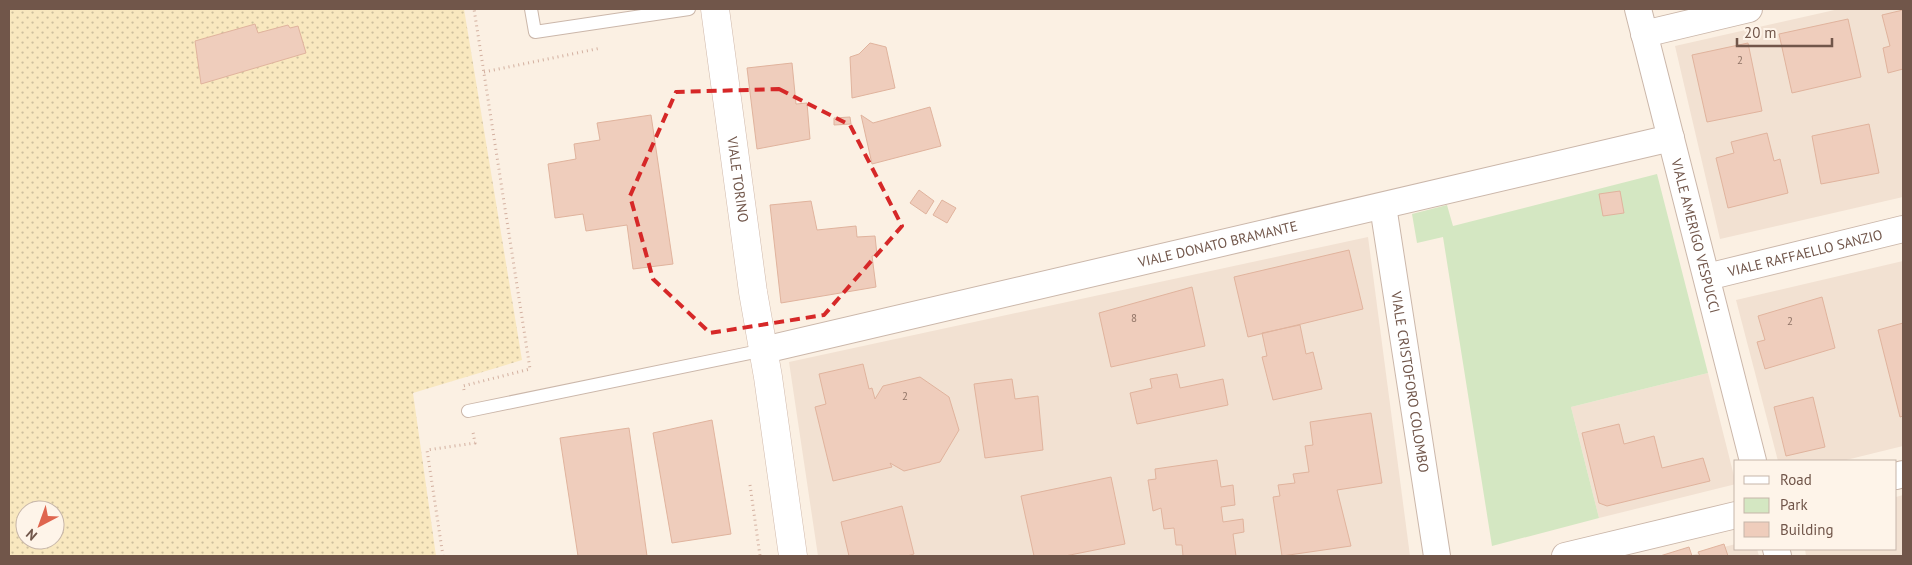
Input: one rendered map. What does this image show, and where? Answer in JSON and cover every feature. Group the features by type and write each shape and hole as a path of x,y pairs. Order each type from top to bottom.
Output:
{"street":[{"name":"VIALE TORINO","path":"715,9 752,283 764,350 793,556"},
{"name":"VIALE AMERIGO VESPUCCI","path":"1638,9 1754,460"},
{"path":"1644,34 1750,9"},
{"name":"VIALE DONATO BRAMANTE","path":"764,350 1671,138"},
{"name":"VIALE CRISTOFORO COLOMBO","path":"1383,206 1437,556"},
{"name":"VIALE RAFFAELLO SANZIO","path":"1707,277 1903,229"},
{"path":"1565,556 1734,515"}],"lane":[{"path":"531,9 535,32 623,14 689,9"},
{"path":"468,411 764,350"}],"path":[{"path":"442,556 427,450 475,443 463,386 530,369 474,9"}],"highlighted area":[{"path":"779,89 850,125 902,226 824,315 710,333 653,279 630,196 676,92"}],"shaded area":[{"path":"1839,9 1903,9 1903,197 1720,239 1675,46"},
{"path":"1368,237 1410,556 818,556 789,362"},
{"path":"1903,261 1903,446 1846,460 1778,460 1736,300"},
{"path":"1708,373 1734,476 1734,484 1599,518 1571,407"},
{"path":"1903,495 1903,556 1806,556 1805,550 1897,550 1897,497"},
{"path":"1734,544 1734,550 1757,550 1759,556 1688,556"}],"sand":[{"path":"9,9 464,9 522,360 413,393 436,556 9,556"}],"green space":[{"path":"1657,174 1708,373 1571,407 1599,518 1492,546 1443,237 1417,243 1412,214 1447,205 1453,226"}],"building":[{"path":"1903,10 1903,69 1888,73 1883,48 1890,46 1882,15"},
{"path":"1848,19 1861,77 1792,93 1779,34"},
{"path":"255,24 258,33 288,25 290,28 298,26 306,53 201,84 195,41"},
{"path":"870,43 886,47 895,88 852,98 850,57 859,54"},
{"path":"1748,43 1762,111 1707,122 1692,55"},
{"path":"792,63 796,104 807,103 810,139 757,149 747,68"},
{"path":"930,107 941,146 872,164 861,115 873,123"},
{"path":"651,115 673,264 633,269 627,225 586,231 583,214 555,218 548,164 576,159 574,144 600,140 597,123"},
{"path":"850,117 851,124 834,125 834,118"},
{"path":"1869,124 1879,173 1821,184 1812,136"},
{"path":"1767,133 1774,161 1780,159 1788,193 1728,208 1716,158 1734,153 1731,142"},
{"path":"919,190 934,201 926,214 910,203"},
{"path":"1620,191 1624,213 1603,216 1599,194"},
{"path":"942,200 956,208 947,223 933,215"},
{"path":"811,201 817,230 856,226 857,237 875,236 877,255 872,256 876,287 781,303 770,205"},
{"path":"1349,250 1363,309 1248,337 1234,277"},
{"path":"1192,287 1205,346 1111,367 1099,313"},
{"path":"1822,297 1835,348 1765,369 1757,342 1765,340 1758,316"},
{"path":"1903,323 1903,416 1900,417 1878,330"},
{"path":"1300,325 1306,354 1313,352 1322,389 1273,400 1262,357 1267,356 1262,333"},
{"path":"863,364 869,389 872,388 875,399 883,386 920,377 949,397 959,430 940,462 904,471 890,463 892,467 833,481 815,407 826,404 819,374"},
{"path":"1177,374 1180,388 1223,379 1228,405 1137,424 1130,393 1152,388 1150,379"},
{"path":"1012,379 1015,399 1038,396 1043,450 985,458 974,384"},
{"path":"1813,397 1825,447 1786,456 1774,407"},
{"path":"1371,413 1382,483 1337,490 1351,546 1282,556 1273,497 1280,496 1278,485 1295,483 1293,474 1309,472 1305,446 1313,445 1310,422"},
{"path":"712,420 731,534 672,543 653,433"},
{"path":"1619,424 1624,444 1654,436 1662,468 1703,458 1710,481 1607,506 1599,503 1582,433"},
{"path":"629,428 647,556 578,556 560,438"},
{"path":"1217,460 1221,487 1233,485 1235,505 1221,507 1223,522 1243,519 1244,532 1233,534 1236,556 1183,556 1182,545 1176,545 1174,528 1164,529 1161,508 1153,511 1148,480 1156,479 1155,469"},
{"path":"1111,477 1125,544 1065,556 1034,556 1021,496"},
{"path":"902,506 914,554 907,556 849,556 841,522"},
{"path":"1724,544 1728,556 1700,556 1698,552"},
{"path":"1689,547 1692,556 1660,556"}]}
